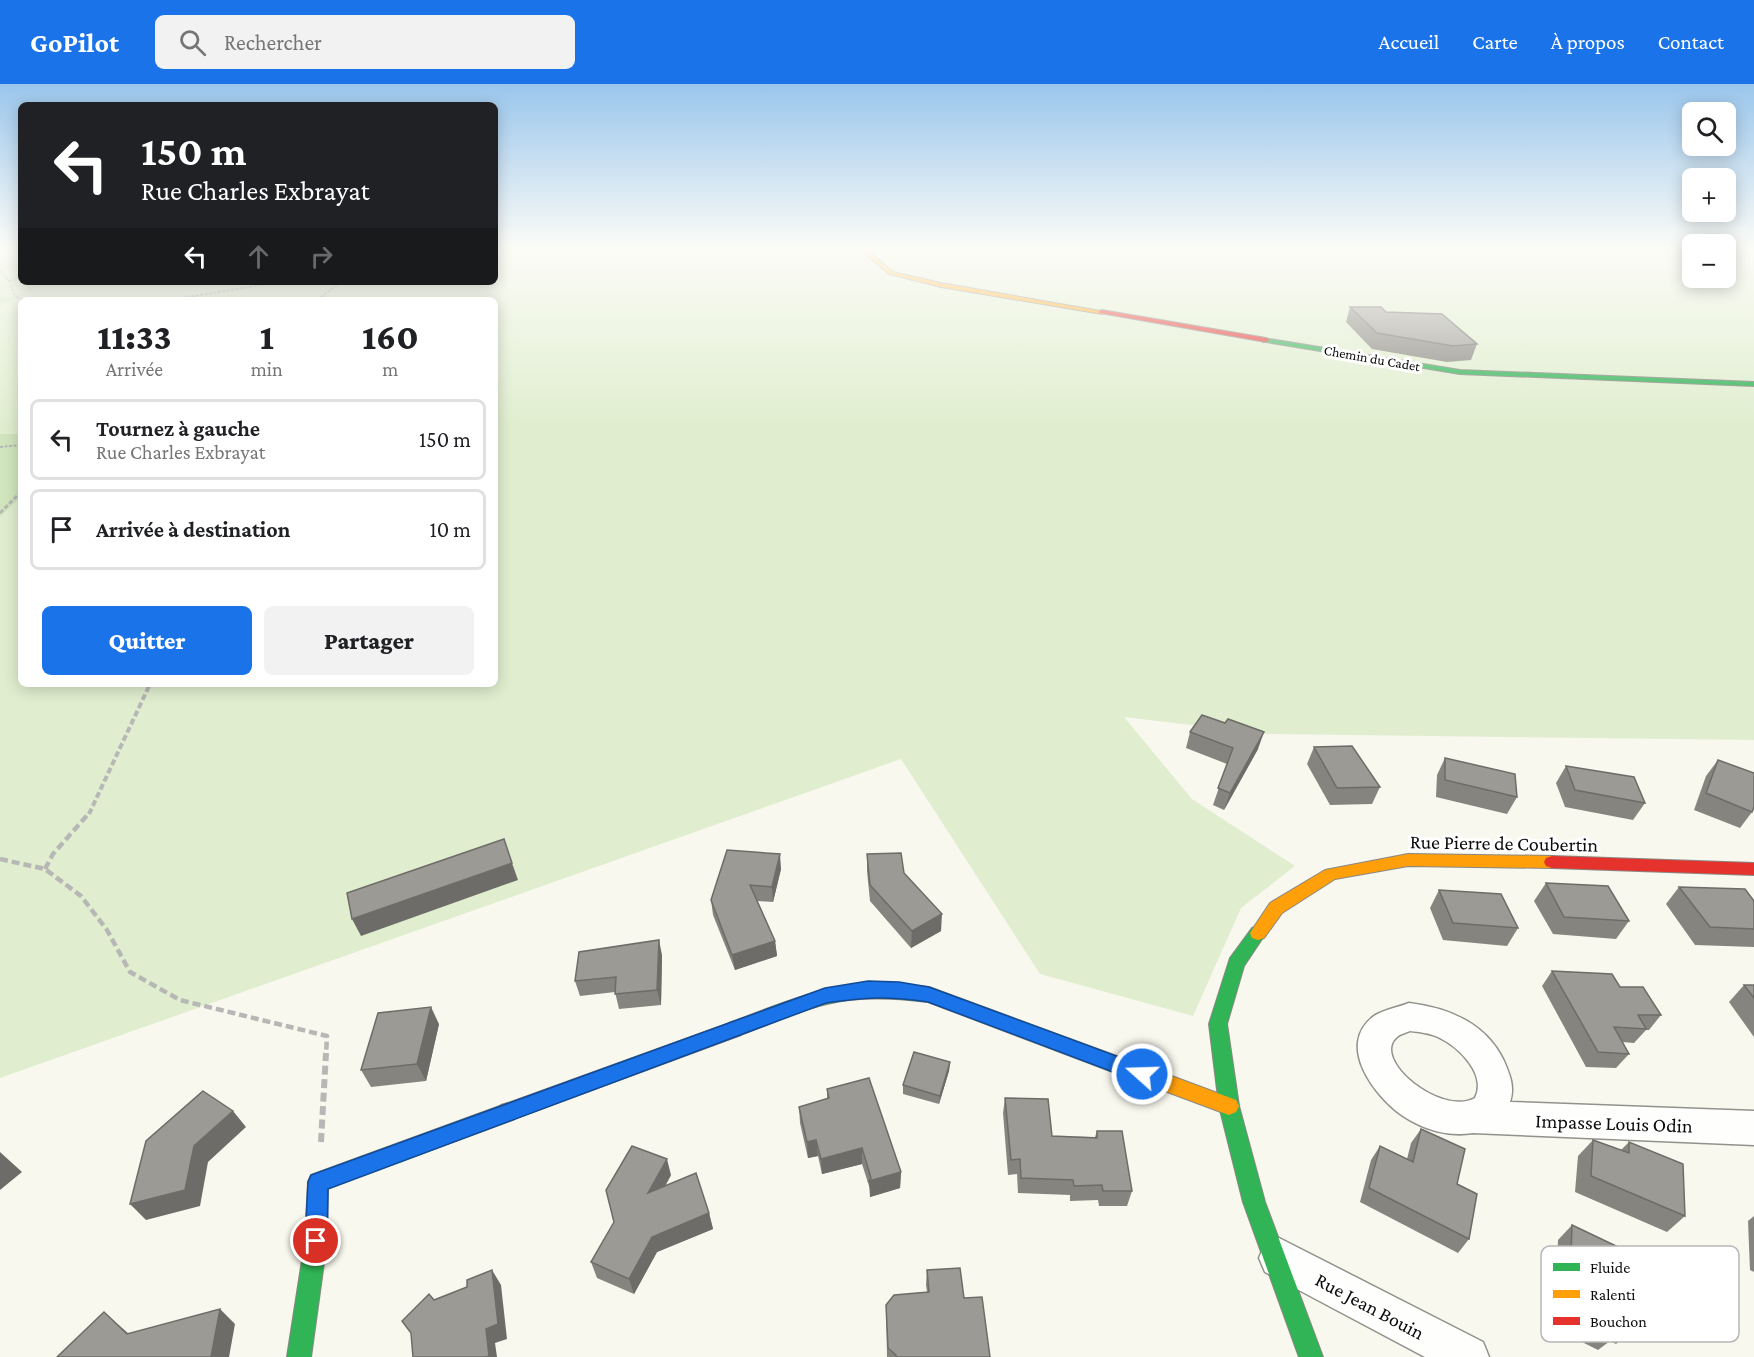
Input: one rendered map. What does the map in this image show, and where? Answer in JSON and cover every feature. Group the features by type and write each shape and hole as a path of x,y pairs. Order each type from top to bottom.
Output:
{"street":[{"name":"Chemin du Cadet","path":"1075,307 1460,372 1754,384"},
{"name":"Rue Pierre de Coubertin","path":"1311,1357 1254,1202 1228,1106 1218,1024 1236,963 1276,908 1330,874 1408,860 1575,862 1754,868"},
{"path":"299,1357 316,1241 318,1182 815,999 868,989 899,990 929,995 1228,1106"},
{"name":"Impasse Louis Odin","path":"1474,1117 1754,1128"},
{"name":"Rue Jean Bouin","path":"1273,1254 1468,1357"}],"path":[{"path":"0,447 18,445"},
{"path":"0,513 18,495"},
{"path":"45,869 53,854 89,814 149,687"},
{"path":"0,859 45,869 81,896 107,930 130,972 180,1000 327,1036 318,1182"}],"green space":[{"path":"0,307 18,307 18,434 0,434"},
{"path":"498,307 1754,307 1754,740 1266,734 1124,717 1192,799 1295,866 1241,908 1193,1016 1040,974 901,759 0,1078 0,517 18,500 18,687 498,687"},
{"path":"0,434 18,434 18,500 0,517"}],"building":[{"path":"1350,307 1381,307 1386,312 1442,314 1477,344 1453,346 1377,333"},
{"path":"1202,715 1225,723 1228,719 1264,732 1230,793 1218,788 1233,748 1190,732"},
{"path":"1352,746 1380,787 1337,788 1314,747"},
{"path":"1445,758 1515,774 1517,797 1445,780"},
{"path":"1718,760 1754,773 1752,812 1706,793"},
{"path":"1566,766 1634,777 1645,803 1575,790"},
{"path":"504,839 512,863 352,919 347,893"},
{"path":"727,850 780,854 772,887 750,885 775,941 732,955 711,900"},
{"path":"901,853 904,873 942,914 912,931 870,885 867,854"},
{"path":"1546,883 1608,886 1629,921 1564,917"},
{"path":"1679,887 1745,889 1754,901 1754,929 1710,927"},
{"path":"1439,890 1501,894 1518,928 1453,923"},
{"path":"659,940 657,990 615,994 616,977 575,981 579,952"},
{"path":"1552,971 1612,974 1620,987 1643,987 1661,1015 1638,1015 1646,1029 1614,1027 1629,1054 1598,1052"},
{"path":"1744,985 1754,985 1754,998"},
{"path":"431,1007 417,1064 361,1070 378,1013"},
{"path":"914,1052 950,1062 940,1096 903,1085"},
{"path":"869,1078 901,1172 869,1181 871,1178 862,1148 821,1159 816,1140 807,1142 799,1107 829,1098 827,1089"},
{"path":"203,1091 233,1111 194,1146 185,1190 130,1204 146,1141"},
{"path":"1005,1098 1048,1099 1052,1136 1097,1138 1097,1131 1122,1131 1132,1191 1103,1191 1102,1185 1074,1186 1073,1180 1021,1178 1020,1159 1011,1160"},
{"path":"1421,1129 1465,1149 1457,1184 1477,1194 1469,1239 1369,1188 1380,1146 1413,1162"},
{"path":"1593,1140 1629,1153 1629,1142 1683,1164 1685,1216 1591,1176"},
{"path":"632,1146 667,1159 648,1193 696,1173 709,1213 652,1237 629,1279 591,1262 614,1222 606,1190"},
{"path":"1572,1225 1616,1246 1571,1246"},
{"path":"960,1268 964,1298 982,1297 990,1357 896,1357 888,1348 886,1305 894,1295 929,1292 927,1270"},
{"path":"492,1270 498,1324 486,1329 489,1356 413,1357 411,1333 402,1321 429,1294 434,1300 467,1287 467,1280"},
{"path":"220,1309 211,1357 57,1357 104,1312 127,1334"}],"traffic: fast":[{"path":"1266,340 1460,372 1754,384"},
{"path":"1258,933 1236,963 1218,1024 1229,1106 1254,1202 1311,1357"},
{"path":"735,1029 815,999 840,993 903,992 929,995 1126,1068"},
{"path":"299,1357 316,1241 318,1182 508,1112"}],"traffic: slow":[{"path":"1075,307 1102,312"},
{"path":"1258,933 1276,908 1331,874 1408,860 1552,862"},
{"path":"1126,1068 1229,1106"}],"traffic: jam":[{"path":"1102,312 1266,340"},
{"path":"1552,862 1754,869"},
{"path":"508,1112 735,1029"}],"route":[{"path":"316,1241 318,1182 825,996 868,989 899,990 929,995 986,1014 1142,1074"}]}
